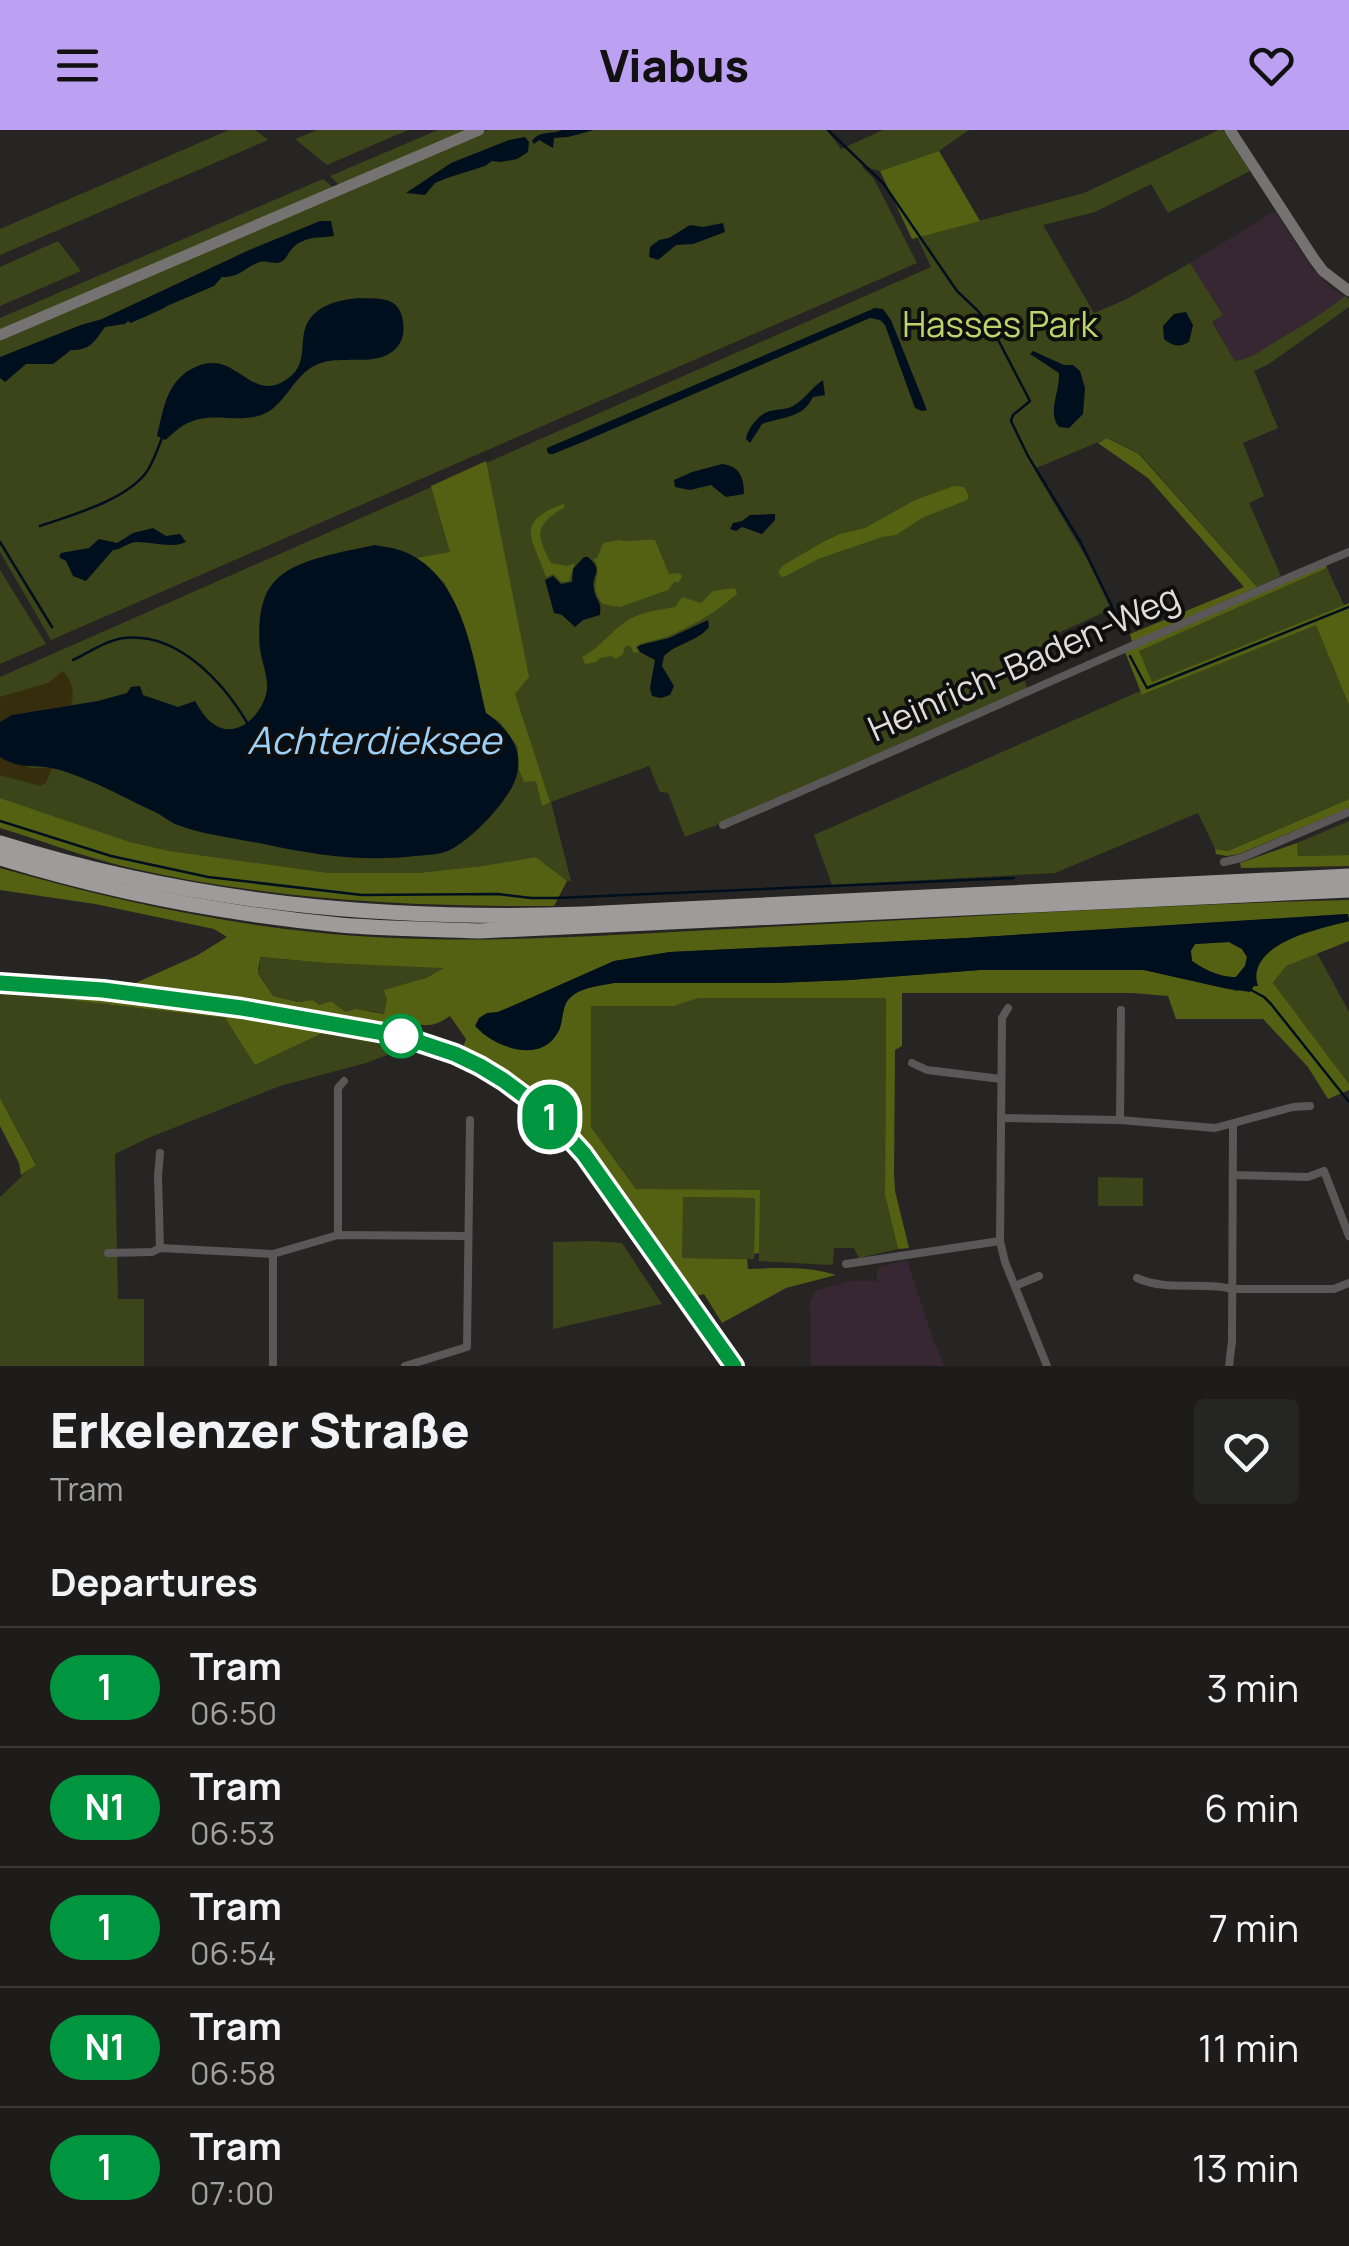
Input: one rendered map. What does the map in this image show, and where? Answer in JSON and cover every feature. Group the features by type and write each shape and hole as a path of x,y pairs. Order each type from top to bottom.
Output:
{"highway":[{"path":"0,843 102,872 242,899 342,910 472,916 584,914 1349,876"},
{"path":"0,858 100,885 234,912 411,929 587,927 1349,890"}],"main road":[{"path":"0,335 479,130"},
{"path":"1230,130 1314,259 1349,291"}],"street":[{"name":"Heinrich-Baden-Weg","path":"722,826 1349,552"},
{"path":"1224,862 1349,812"},
{"path":"1008,1008 1002,1018 1000,1241 1047,1366"},
{"path":"1120,1120 1121,1010"},
{"path":"912,1063 927,1070 1002,1079"},
{"path":"338,1236 338,1088 344,1082"},
{"path":"1001,1118 1120,1120 1215,1128 1310,1106"},
{"path":"405,1366 467,1346 470,1120"},
{"path":"1229,1366 1233,1125"},
{"path":"160,1153 160,1248"},
{"path":"1233,1175 1308,1176 1324,1171 1349,1236"},
{"path":"108,1253 152,1252 160,1248 273,1254 338,1236 468,1236"},
{"path":"846,1264 1000,1241"},
{"path":"273,1254 273,1366"},
{"path":"1015,1286 1039,1276"},
{"path":"1137,1278 1152,1285 1232,1289 1334,1289 1349,1284"}],"shaded area":[{"path":"1275,211 1313,269 1345,296 1260,353 1235,361 1212,321 1222,315 1190,263"},
{"path":"907,1260 944,1366 811,1366 810,1300 817,1290 850,1281 877,1281 877,1268"}],"green space":[{"path":"229,130 255,130 268,140 0,255 0,229"},
{"path":"317,130 408,130 327,165 295,139"},
{"path":"438,130 470,130 340,186 330,176"},
{"path":"488,130 827,130 841,149 883,130 969,130 939,151 880,171 861,166 874,179 917,263 51,640 0,552 0,339"},
{"name":"Hasses Park","path":"1223,130 1250,171 1168,213 1151,184 1095,212 1043,225 1094,313 1190,263 1223,315 1212,322 1235,361 1258,353 1345,296 1349,299 1349,307 1254,371 1278,428 1243,443 1264,496 1249,503 1281,576 1257,587 1140,454 1108,438 1034,469 1087,559 1111,609 1054,635 1051,643 1016,657 1028,690 756,810 685,837 668,793 660,792 649,766 551,802 571,881 536,857 418,873 329,873 170,851 130,842 0,798 0,677 931,267 917,237 1084,193"},
{"path":"939,151 980,221 912,239 880,171"},
{"path":"323,179 334,188 0,331 0,318"},
{"path":"58,241 81,271 0,306 0,267"},
{"path":"1107,438 1139,454 1257,587 1132,642 1130,634 1244,587 1148,478 1098,443"},
{"path":"486,461 529,677 515,694 550,802 542,806 536,781 524,782 518,767 518,747 500,722 486,713 464,629 445,583 417,558 450,552 431,486"},
{"path":"954,486 964,487 967,500 922,518 896,535 818,559 786,576 778,573 782,566 823,542 865,528 915,500"},
{"path":"563,504 565,507 543,524 540,536 551,563 575,563 569,581 561,582 554,574 546,577 531,533 537,518"},
{"path":"655,540 669,574 682,576 679,582 668,590 620,607 602,604 595,587 597,567 593,559 603,543"},
{"path":"1326,565 1327,568 1139,651 1152,682 1349,603 1349,705 1316,625 1142,695 1125,652"},
{"path":"1327,568 1344,605 1151,683 1138,650"},
{"path":"0,570 46,644 0,664"},
{"path":"735,588 737,594 695,624 636,647 639,652 625,646 616,659 611,656 585,664 582,657 633,618 675,607 682,597 701,603 713,591"},
{"path":"1316,624 1349,705 1349,799 1228,851 1215,849 1198,813 1055,873 832,885 814,835 1140,691 1143,695"},
{"path":"0,798 130,842 170,851 329,873 418,873 536,857 567,881 554,906 394,903 236,888 115,864 0,828"},
{"path":"1349,799 1349,808 1239,854 1216,854 1215,849 1228,851"},
{"path":"1349,821 1349,855 1298,856 1297,843"},
{"path":"1297,843 1298,856 1349,855 1349,866 1241,868 1240,863"},
{"path":"0,868 194,915 312,932 416,939 572,937 1349,900 1349,918 1347,914 670,952 614,961 487,1014 482,1033 498,1043 559,1031 564,1007 572,996 614,983 775,983 980,970 1144,970 1237,991 1255,980 1259,966 1278,945 1349,921 1349,941 1286,966 1273,983 1349,1084 1349,1090 1328,1099 1308,1067 1263,1019 1176,1019 1168,996 902,993 902,1046 895,1050 894,1174 909,1248 898,1249 885,1195 886,998 698,998 674,1006 591,1006 591,1127 636,1189 760,1190 759,1253 754,1254 755,1198 683,1197 682,1258 747,1259 748,1269 803,1269 836,1275 786,1288 722,1323 704,1294 689,1298 563,1123 514,1083 461,1052 466,1039 450,1016 426,1025 402,1018 378,1028 244,1005 0,980 0,975 131,985 198,955 227,937 214,929 95,904 0,890","holes":["260,957 444,968 426,978 384,990 384,1014 356,1009 346,1012 331,1001 319,1005 313,1000 298,1002 273,996 258,973"]},
{"path":"1229,942 1247,957 1236,977 1213,973 1192,961 1190,951 1195,944"},
{"path":"1317,953 1349,1012 1349,1084 1273,984 1285,966"},
{"path":"259,957 446,967 391,988 385,1014 346,1012 331,1001 319,1005 313,1000 299,1002 273,996 258,972"},
{"path":"0,989 162,1004 329,1030 255,1065 225,1018"},
{"path":"0,992 225,1018 255,1065 329,1030 396,1045 395,1052 280,1086 115,1154 118,1299 144,1299 144,1366 0,1366 0,1197 36,1164 0,1098"},
{"path":"697,998 886,998 885,1195 898,1249 859,1258 854,1248 834,1248 830,1265 759,1261 759,1190 637,1190 591,1127 591,1006 674,1006"},
{"path":"0,1098 36,1165 21,1175 0,1126"},
{"path":"1098,1177 1143,1178 1143,1206 1098,1206"},
{"path":"682,1197 755,1198 754,1259 682,1258"},
{"path":"553,1242 622,1243 662,1304 553,1329"}],"sand":[{"path":"63,671 72,687 71,705 12,715 0,722 0,697 48,683"},
{"path":"0,757 31,768 52,768 46,783 40,786 0,775"}],"water":[{"path":"594,130 554,138 553,148 539,140 534,144 532,141 542,134"},
{"path":"525,137 528,152 517,159 492,161 447,178 435,183 425,195 406,193 451,163"},
{"path":"320,221 331,221 334,236 307,239 294,246 281,262 257,263 131,323 105,327 91,344 71,350 53,364 26,364 5,382 0,378 0,357 102,319"},
{"path":"723,223 725,232 693,244 676,245 658,260 649,257 650,247 690,225"},
{"path":"382,299 397,306 403,330 394,350 374,359 316,365 266,413 247,418 199,419 183,425 165,440 157,436 168,395 188,371 218,363 262,385 280,383 299,366 311,317 333,303"},
{"path":"875,308 883,309 891,320 927,410 915,408 885,325 870,318 585,441 553,454 547,451 547,448"},
{"path":"1186,312 1193,325 1189,342 1173,345 1164,339 1163,326 1174,314"},
{"path":"1033,351 1080,371 1085,388 1083,414 1069,428 1059,427 1054,415 1059,373 1030,354"},
{"path":"823,380 825,395 813,397 798,413 762,424 750,443 746,439 751,426 762,415 793,406"},
{"path":"722,464 740,474 744,494 726,497 711,485 690,490 675,487 674,480"},
{"path":"775,514 775,520 762,534 742,527 730,529 733,523 750,515"},
{"path":"153,528 166,536 180,534 186,542 137,542 113,550 86,581 73,576 66,561 59,557 61,553 89,548 99,539 117,543 133,533"},
{"name":"Achterdieksee","path":"375,545 405,552 441,580 463,621 486,713 509,735 517,752 518,772 509,792 484,823 454,848 430,855 358,858 219,836 175,824 69,773 20,765 0,757 0,722 12,715 98,701 127,693 131,687 140,686 143,695 178,707 195,701 215,725 223,729 239,727 259,711 267,689 259,632 262,605 274,582 307,562"},
{"path":"584,557 597,569 594,589 600,615 575,627 554,613 545,580 553,576 561,584 572,582 573,569"},
{"path":"708,620 709,627 704,632 664,656 662,666 674,686 670,695 652,696 655,660 637,647"},
{"path":"1348,914 1349,921 1304,934 1273,949 1262,959 1257,971 1258,986 1250,992 1144,970 980,970 775,983 614,983 574,994 565,1005 557,1034 539,1048 505,1046 475,1026 487,1013 498,1012 614,961 670,952","holes":["1229,942 1247,957 1236,977 1213,972 1192,961 1195,944"]}],"waterway":[{"path":"828,130 883,183 957,291 992,328 1030,401 1011,421 1081,543 1118,619"},
{"path":"40,526 124,492 148,470 162,438"},
{"path":"0,542 52,627"},
{"path":"1130,656 1147,688 1349,607"},
{"path":"73,660 124,638 163,643 212,677 248,724"},
{"path":"0,821 111,856 208,877 362,895 498,894 557,898 1014,878"},
{"path":"1251,990 1271,1004 1349,1102"}],"tram line":[{"path":"0,983 156,997 368,1029 424,1042 477,1065 527,1098 584,1155 734,1366"},
{"name":"1","path":"0,983 173,998 378,1031 426,1043 480,1066 546,1112 584,1154 734,1366"}]}
